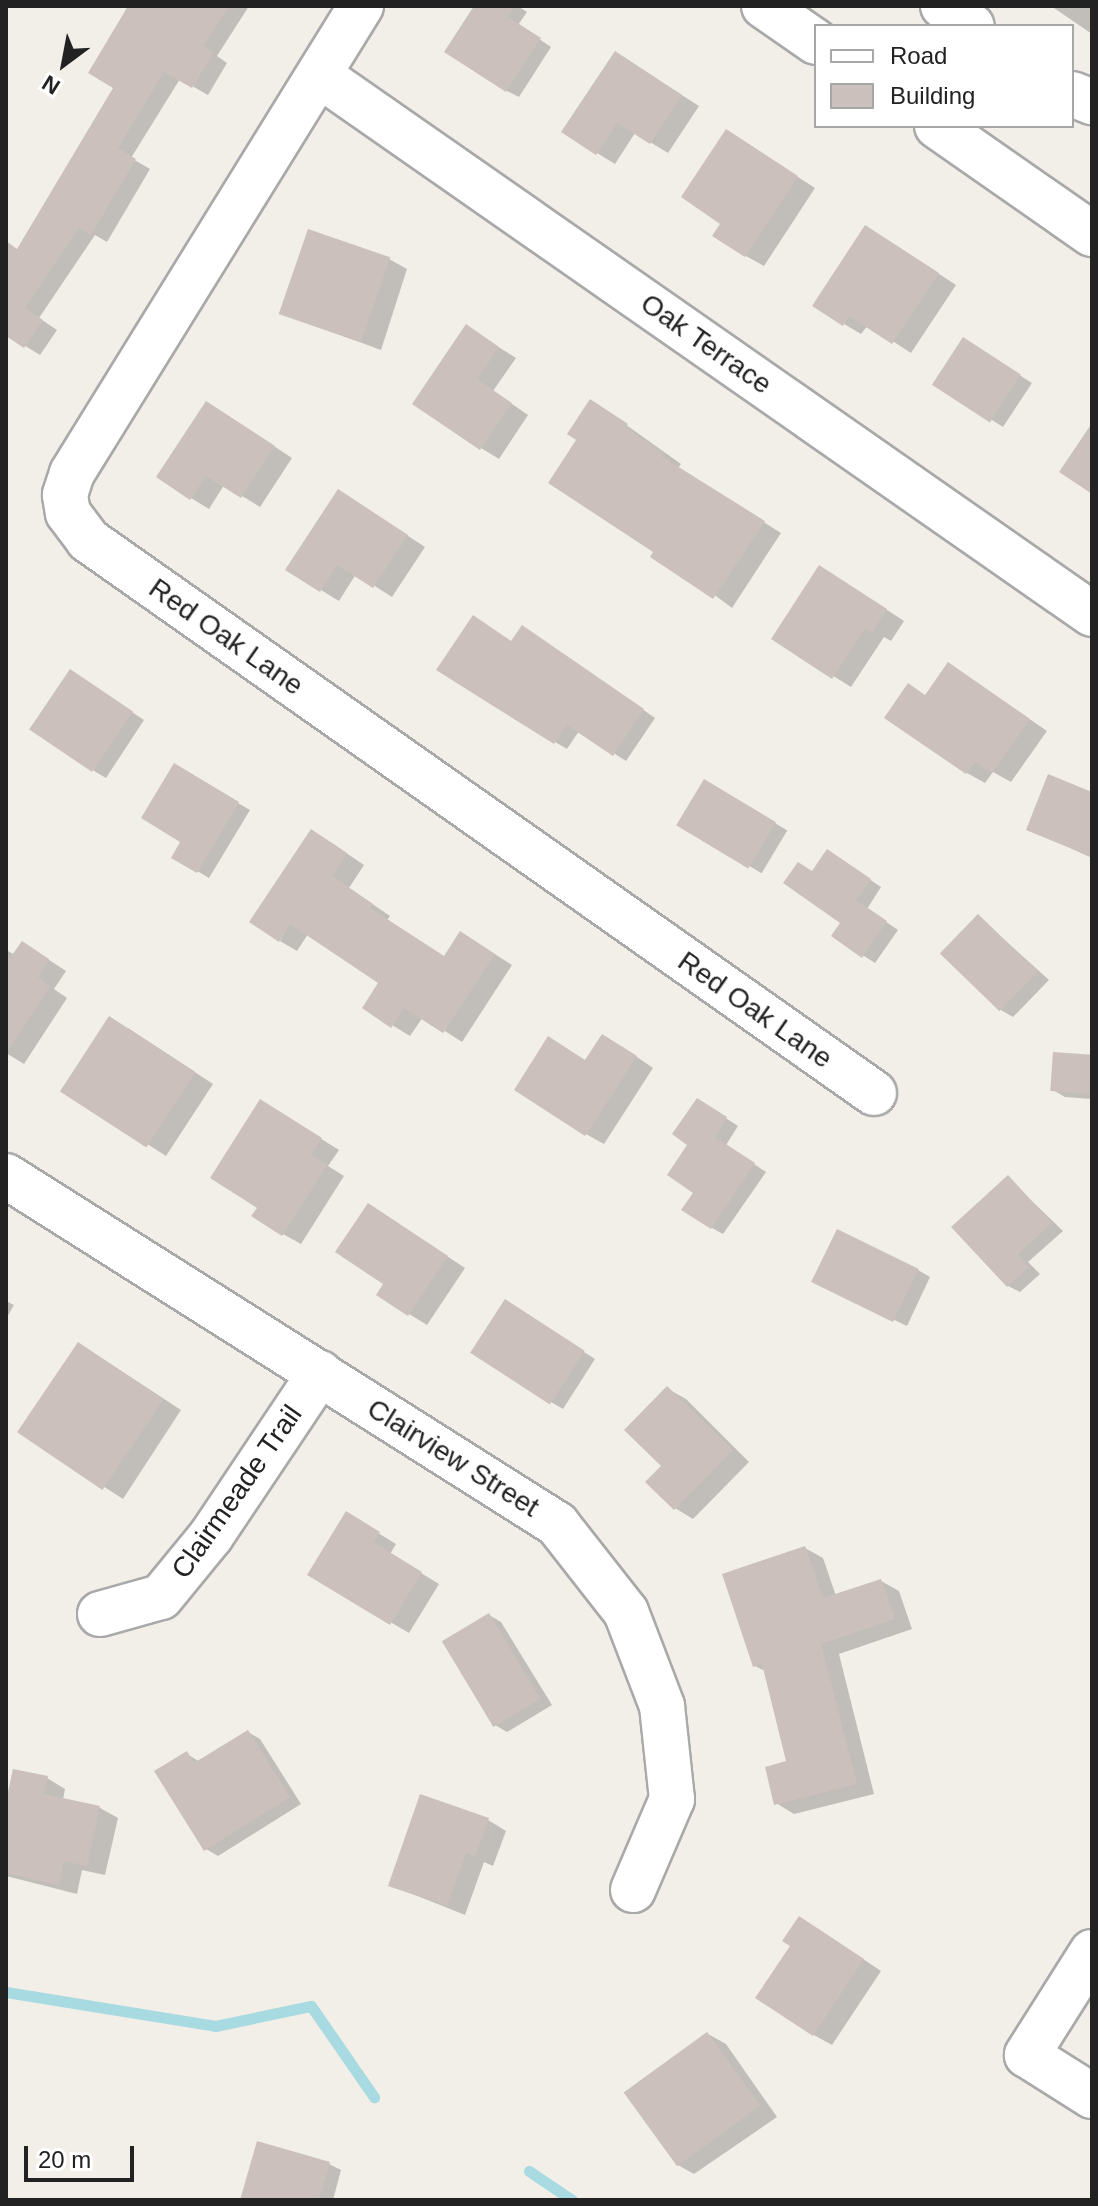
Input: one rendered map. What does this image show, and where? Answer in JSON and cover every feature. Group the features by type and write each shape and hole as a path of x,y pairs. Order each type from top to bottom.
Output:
{"street":[{"name":"Red Oak Lane","path":"361,6 72,473 65,495 68,513 88,540 874,1093"},
{"path":"764,6 814,41"},
{"path":"943,6 969,24"},
{"name":"Oak Terrace","path":"319,75 1092,614"},
{"path":"940,128 1092,234"},
{"name":"Clairview Street","path":"6,1176 557,1524 626,1612 662,1706 672,1799 633,1890"},
{"name":"Clairmeade Trail","path":"100,1614 161,1597 211,1536 320,1373"},
{"path":"1092,1952 1027,2055 1092,2096"}],"building":[{"path":"128,6 229,6 203,46 214,52 192,88 164,72 118,148 136,159 91,235 79,228 25,308 43,320 24,348 6,336 6,241 17,249 113,88 88,73"},
{"path":"474,6 515,6 508,17 541,38 506,92 444,52"},
{"path":"615,51 682,95 650,144 617,123 596,155 561,132"},
{"path":"726,129 798,176 745,257 712,236 720,224 681,197"},
{"path":"865,225 939,273 892,344 849,316 843,326 812,306"},
{"path":"308,229 390,257 361,342 279,314"},
{"path":"466,324 499,347 477,379 512,403 480,450 412,404"},
{"path":"963,337 1021,375 990,422 932,385"},
{"path":"590,399 628,424 625,427 664,453 661,456 765,521 713,599 650,557 653,552 548,483 576,440 567,434"},
{"path":"206,401 275,446 241,498 206,476 190,500 156,477"},
{"path":"1092,423 1092,494 1059,472"},
{"path":"338,489 408,535 373,588 337,565 320,592 285,570"},
{"path":"819,565 887,609 872,633 865,628 832,679 771,639"},
{"path":"473,615 511,641 522,625 644,709 613,756 567,725 554,744 436,670"},
{"path":"948,662 1030,719 992,773 975,762 966,774 884,718 908,683 925,695"},
{"path":"70,669 133,711 92,772 29,730"},
{"path":"174,763 239,802 197,873 171,858 180,842 141,818"},
{"path":"1048,774 1092,792 1092,857 1026,830"},
{"path":"704,779 776,822 748,869 676,825"},
{"path":"311,829 347,853 332,876 373,904 370,908 444,956 460,931 495,954 443,1033 404,1008 391,1028 362,1008 378,983 290,924 279,942 249,922"},
{"path":"827,849 871,879 856,900 887,921 862,958 831,936 840,923 783,883 798,862 812,871"},
{"path":"978,914 1038,972 999,1011 940,954"},
{"path":"22,941 49,959 38,977 50,986 6,1054 6,956 10,958"},
{"path":"109,1016 195,1072 146,1148 60,1091"},
{"path":"602,1034 637,1056 585,1136 514,1090 548,1036 585,1060"},
{"path":"1053,1052 1092,1055 1089,1094 1050,1091"},
{"path":"697,1098 727,1117 715,1137 755,1163 711,1229 681,1210 693,1193 667,1175 687,1145 672,1134"},
{"path":"260,1099 322,1138 311,1154 327,1165 282,1236 251,1216 257,1208 210,1178"},
{"path":"1008,1175 1052,1223 1018,1254 1029,1267 1007,1287 951,1227"},
{"path":"368,1203 448,1256 408,1316 376,1295 383,1284 335,1252"},
{"path":"837,1229 919,1269 893,1322 811,1282"},
{"path":"505,1299 585,1351 550,1404 470,1353"},
{"path":"78,1342 163,1400 102,1490 17,1432"},
{"path":"667,1386 733,1450 674,1510 645,1482 661,1466 624,1430"},
{"path":"346,1511 380,1532 373,1542 422,1572 390,1625 307,1575"},
{"path":"805,1546 823,1598 881,1579 895,1619 821,1644 857,1784 774,1805 765,1767 786,1761 762,1664 753,1667 722,1574"},
{"path":"489,1613 541,1699 493,1727 442,1641"},
{"path":"248,1730 290,1797 204,1851 154,1771 187,1751 194,1763"},
{"path":"13,1769 48,1776 44,1794 100,1806 87,1866 64,1861 59,1885 6,1873 6,1801"},
{"path":"420,1794 489,1818 475,1857 466,1853 447,1906 388,1886"},
{"path":"799,1916 864,1959 813,2036 755,1998 790,1946 782,1941"},
{"path":"707,2032 760,2106 677,2166 624,2093"},
{"path":"257,2141 330,2162 319,2200 240,2200"}],"waterway":[{"path":"6,1992 215,2026 311,2006 374,2097"},
{"path":"529,2171 572,2200"}]}
